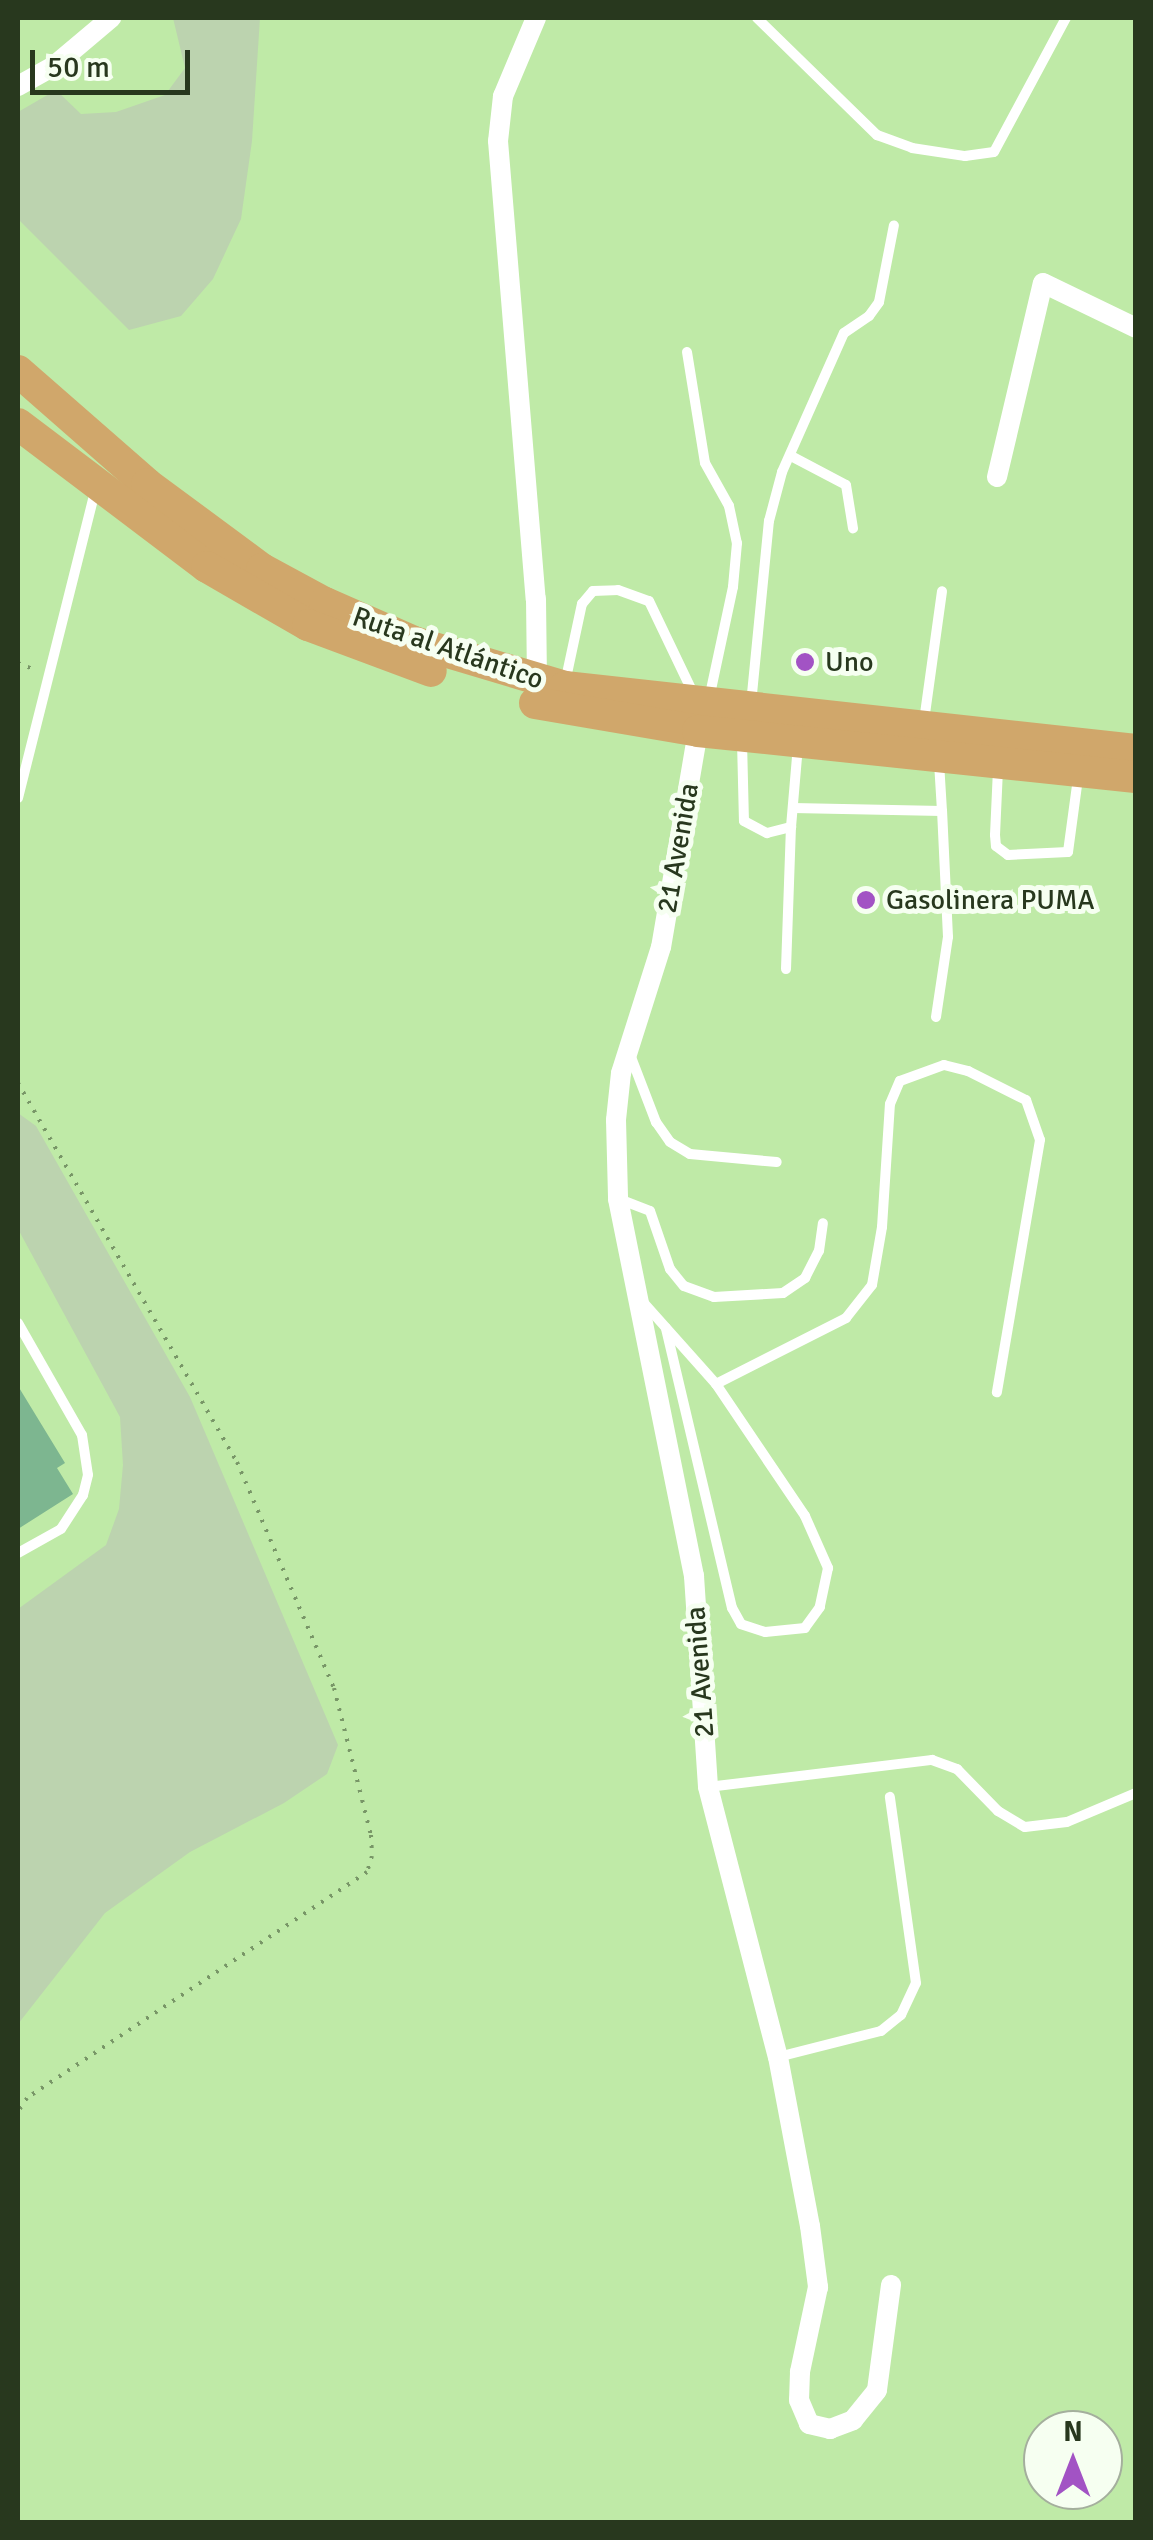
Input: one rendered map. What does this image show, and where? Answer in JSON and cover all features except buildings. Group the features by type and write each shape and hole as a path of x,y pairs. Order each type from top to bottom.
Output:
{"highway":[{"name":"Ruta al Atlántico","path":"18,371 147,484 262,570 325,604 414,642 551,684 746,722 931,741 998,762 1136,777"},
{"path":"18,392 149,499 262,570"},
{"name":"Ruta al Atlántico","path":"18,424 207,567 308,625 531,702 701,713"},
{"name":"Ruta al Atlántico","path":"746,722 798,741 931,741 1136,750"}],"street":[{"path":"18,86 54,66 111,18"},
{"path":"536,18 503,96 498,141 536,599 551,684"},
{"path":"997,477 1042,283 1136,328"},
{"name":"21 Avenida","path":"701,713 661,947 628,1052 616,1120 618,1198 694,1576 708,1787 778,2058 818,2287 800,2372 799,2400 808,2424 830,2428 854,2420 877,2390 891,2285"}],"lane":[{"path":"757,18 768,22 877,135 912,148 964,156 994,152 1040,74 1066,18"},
{"path":"791,827 767,833 744,822 746,722 768,521 782,472 844,333 868,316 879,302 894,224"},
{"path":"687,352 705,463 729,506 737,543 733,587 701,713"},
{"path":"791,456 846,485 854,528"},
{"path":"18,798 97,486"},
{"path":"551,684 582,604 593,592 618,590 649,600 701,713"},
{"path":"936,1018 948,937 942,811 931,741 942,591"},
{"path":"786,969 798,741"},
{"path":"998,762 994,834 996,846 1008,855 1068,852 1079,770"},
{"path":"793,808 942,811"},
{"path":"628,1052 656,1122 670,1142 690,1154 777,1162"},
{"path":"716,1384 846,1318 872,1286 882,1227 890,1104 900,1081 944,1064 968,1071 1026,1100 1040,1140 997,1392"},
{"path":"618,1198 650,1211 658,1223 670,1270 684,1286 714,1297 783,1292 805,1278 819,1251 823,1223"},
{"path":"636,1293 716,1384 806,1516 828,1568 820,1606 805,1628 765,1632 741,1624 732,1608 666,1328"},
{"path":"18,1322 82,1435 88,1475 83,1495 62,1529 18,1554"},
{"path":"708,1787 932,1760 957,1768 998,1812 1024,1828 1067,1822 1136,1793"},
{"path":"778,2058 881,2031 901,2015 916,1983 890,1796"}],"path":[{"path":"18,1083 237,1462 334,1688 371,1835 372,1856 367,1872 27,2098 18,2112"},
{"path":"18,2098 27,2098"}],"green space":[{"path":"173,18 260,18 252,141 241,219 213,279 181,316 129,330 18,219 18,112 56,90 81,114 116,112 165,95 185,68"},
{"path":"18,1113 36,1126 190,1397 338,1745 327,1774 284,1803 190,1852 105,1913 18,2024 18,1609 106,1545 119,1509 123,1465 120,1417 18,1229"}],"place":[{"name":"Uno","path":"805,662"},
{"name":"Gasolinera PUMA","path":"866,900"}]}
